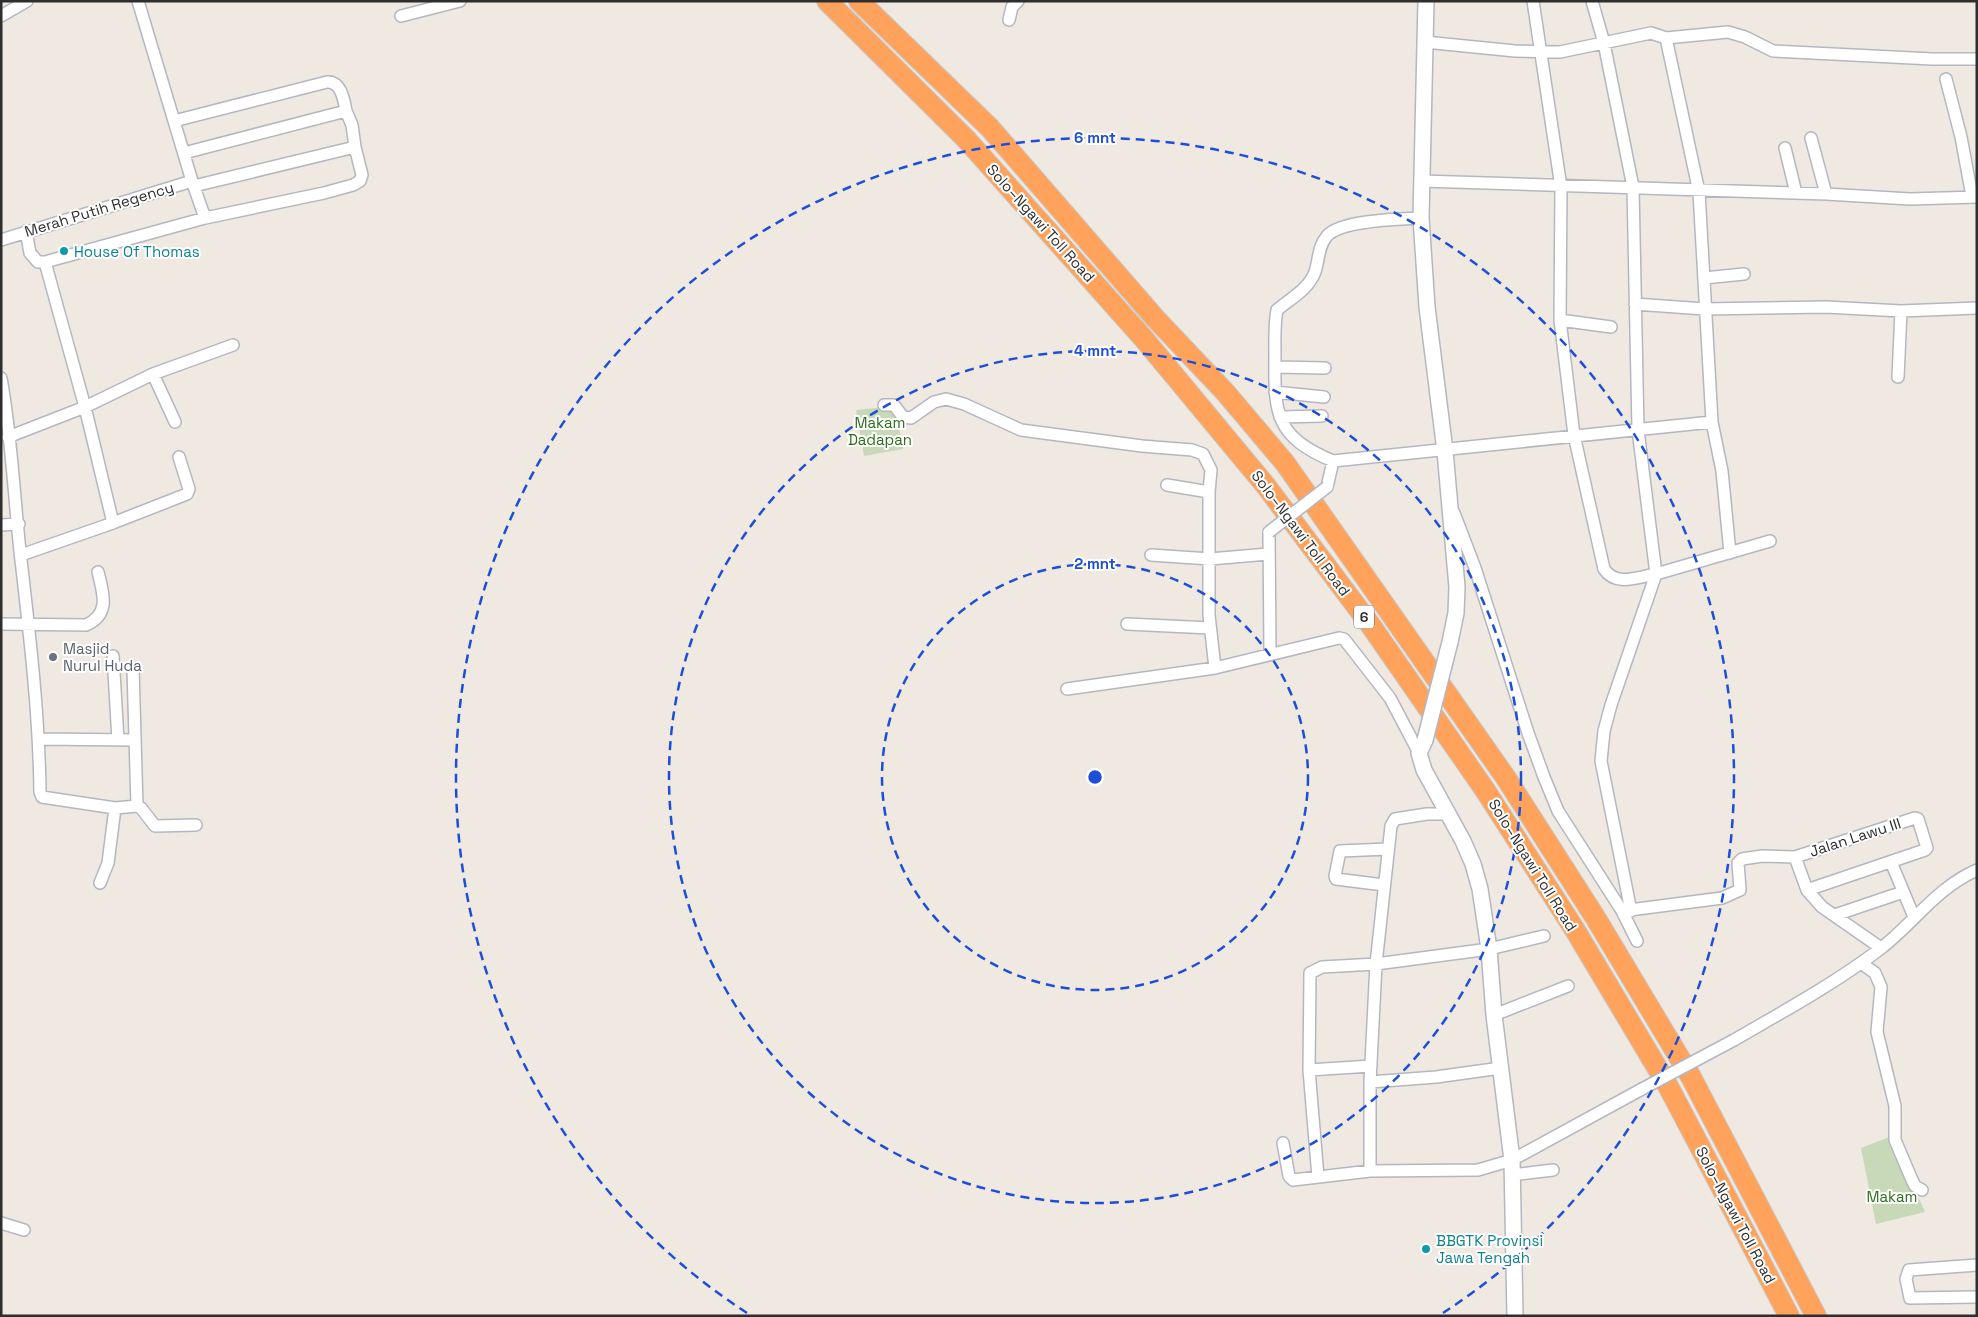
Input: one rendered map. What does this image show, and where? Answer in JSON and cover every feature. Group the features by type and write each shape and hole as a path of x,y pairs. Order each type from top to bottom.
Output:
{"highway":[{"name":"Solo–Ngawi Toll Road","path":"827,1 966,139 1144,339 1266,486 1369,623 1485,790 1580,938 1668,1086 1789,1316"},
{"name":"Solo–Ngawi Toll Road","path":"859,1 990,128 1155,318 1225,392 1285,463 1506,778 1595,917 1691,1077 1816,1316"}],"street":[{"path":"1,16 27,1"},
{"path":"138,1 193,184"},
{"path":"401,16 460,1"},
{"path":"1009,20 1012,7 1018,1"},
{"path":"1422,746 1450,642 1456,614 1457,587 1445,450 1427,307 1421,218 1426,1"},
{"path":"1533,1 1539,52 1561,187 1560,320 1574,435 1604,569 1608,576 1620,580 1656,574 1770,541"},
{"path":"1592,1 1604,42 1633,187 1638,430 1656,574 1610,705 1604,731 1601,760 1627,911 1637,941"},
{"path":"1425,42 1539,52 1560,52 1651,33 1666,38 1728,32 1745,37 1772,51 1932,59 1977,59"},
{"path":"1666,38 1700,192 1704,309 1712,422 1722,471 1730,553"},
{"path":"1422,182 1561,187 1633,187 1700,192 1796,193 1910,199 1974,197 1946,79"},
{"path":"26,231 30,253 38,262 45,262 205,218 353,185 360,181 362,175 352,125 338,86 333,82 174,121"},
{"path":"184,153 346,111"},
{"path":"1811,138 1826,194"},
{"name":"Merah Putih Regency","path":"1,240 26,231 193,184 355,147"},
{"path":"1784,148 1796,193"},
{"name":"Merah Putih Regency","path":"193,184 205,218"},
{"path":"1421,218 1371,221 1332,231 1321,246 1315,272 1305,289 1277,310 1275,392 1280,417 1293,438 1307,450 1333,461 1712,422"},
{"path":"45,262 85,407 113,523"},
{"path":"1704,278 1744,274"},
{"path":"1636,304 1704,309 1826,307 1901,311 1977,308"},
{"path":"1898,377 1901,311"},
{"path":"1560,320 1611,327"},
{"path":"8,436 85,407 153,374 233,345"},
{"path":"1275,367 1325,368"},
{"path":"153,374 175,422"},
{"path":"1,378 30,625 39,739 40,792 42,797 116,808 137,806 141,808 155,826 196,825"},
{"path":"1275,392 1324,397"},
{"path":"884,405 894,405 903,417 911,418 934,402 946,399 964,404 1022,430 1199,452 1207,458 1211,470 1208,492 1210,628 1215,668"},
{"path":"1280,417 1322,416"},
{"path":"21,555 113,523 187,494 189,489 179,457"},
{"path":"1270,654 1269,532 1327,487 1333,461"},
{"path":"1167,485 1208,492"},
{"path":"1449,500 1475,568 1544,777 1558,811 1627,911"},
{"path":"1,525 18,524"},
{"path":"1151,555 1210,559 1268,554"},
{"path":"1,624 86,626 92,623 103,610 105,601 98,572"},
{"path":"1127,624 1210,628"},
{"path":"1067,689 1215,668 1339,638 1344,639 1390,698 1422,746 1431,785 1449,814 1473,864 1480,889 1489,949 1494,1015 1512,1160 1515,1316"},
{"path":"114,656 118,740"},
{"path":"134,668 134,740 137,806"},
{"path":"39,739 134,740"},
{"path":"100,883 108,863 116,808"},
{"path":"1370,1171 1370,1082 1376,964 1391,826 1395,819 1420,815 1449,814"},
{"name":"Jalan Lawu III","path":"1627,911 1722,898 1740,890 1738,863 1742,859 1762,856 1794,857 1916,818 1926,849 1890,862"},
{"path":"1384,885 1336,879 1335,876 1340,852 1388,849"},
{"path":"1794,857 1807,890 1822,907 1881,948"},
{"path":"1807,890 1890,862 1914,917"},
{"path":"1283,1143 1289,1176 1293,1180 1370,1171 1478,1170 1512,1160 1734,1040 1830,984 1881,948 1928,903 1958,878 1976,870"},
{"path":"1835,915 1903,892"},
{"path":"1318,1177 1309,1070 1310,973 1322,967 1376,964 1489,949 1544,936"},
{"path":"1861,963 1875,973 1881,987 1877,1032 1895,1106 1895,1140 1915,1186 1922,1190"},
{"path":"1494,1015 1568,986"},
{"path":"1309,1070 1371,1066"},
{"path":"1370,1082 1436,1077 1500,1068"},
{"path":"1512,1176 1553,1170"},
{"path":"1,1223 24,1230"},
{"path":"1977,1265 1914,1269 1909,1270 1906,1275 1910,1298 1977,1297"}],"green space":[{"name":"Makam Dadapan","path":"895,406 903,449 864,456 856,410"},
{"name":"Makam","path":"1892,1136 1925,1212 1876,1224 1861,1148"}],"place":[{"name":"House Of Thomas","path":"64,251"},
{"name":"Masjid Nurul Huda","path":"53,657"},
{"name":"BBGTK Provinsi Jawa Tengah","path":"1426,1249"}]}
